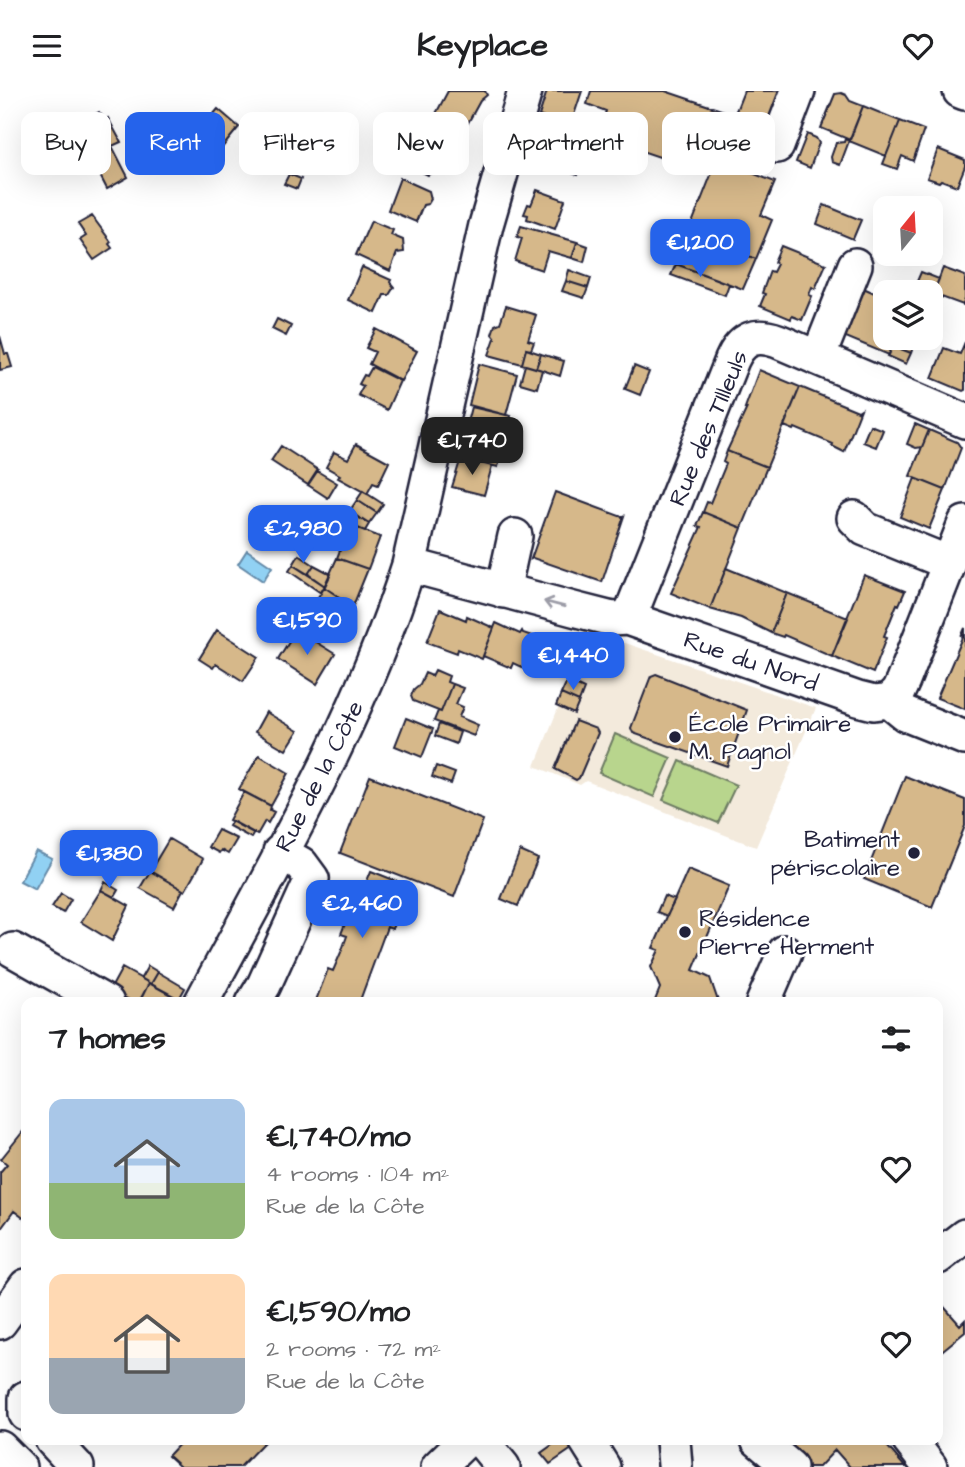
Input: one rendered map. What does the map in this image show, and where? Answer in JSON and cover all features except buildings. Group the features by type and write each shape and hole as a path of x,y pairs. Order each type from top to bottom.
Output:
{"street":[{"name":"Rue de la Côte","path":"207,991 357,703 409,565 486,225 525,91"},
{"path":"777,146 798,91"},
{"path":"960,91 965,93"},
{"path":"818,358 855,265"},
{"name":"Rue des TIlleuls","path":"627,618 738,347 750,338 765,336 965,421"},
{"path":"854,519 865,530 949,563"},
{"path":"889,701 898,692 903,681 965,523"},
{"path":"503,591 515,536"},
{"name":"Rue du Nord","path":"409,565 612,619 627,618 858,699 874,703 889,701 905,714 965,737"},
{"path":"255,997 264,985 312,879 301,864 280,852"},
{"path":"13,950 96,997"},
{"path":"766,997 785,952"},
{"path":"207,991 227,985 243,997"},
{"path":"943,1253 965,1236"},
{"path":"0,1322 21,1293"},
{"path":"57,1445 77,1467"},
{"path":"438,1467 461,1445"},
{"path":"485,1445 503,1467"},
{"path":"589,1445 603,1467"},
{"path":"764,1445 790,1467"},
{"path":"913,1445 930,1467"},
{"path":"0,1448 19,1467"}],"shaded area":[{"name":"École Primaire M. Pagnol","path":"589,631 816,708 756,847 586,781 580,785 535,766"}],"green space":[{"path":"615,734 671,758 654,797 599,773"},
{"path":"680,761 736,785 718,823 663,800"}],"water":[{"path":"247,550 272,567 263,581 238,564"},
{"path":"36,851 52,859 35,889 20,881"}],"place":[{"name":"École Primaire M. Pagnol","path":"675,737"},
{"name":"Batiment périscolaire","path":"914,853"},
{"name":"Résidence Pierre Herment","path":"685,932"}]}
